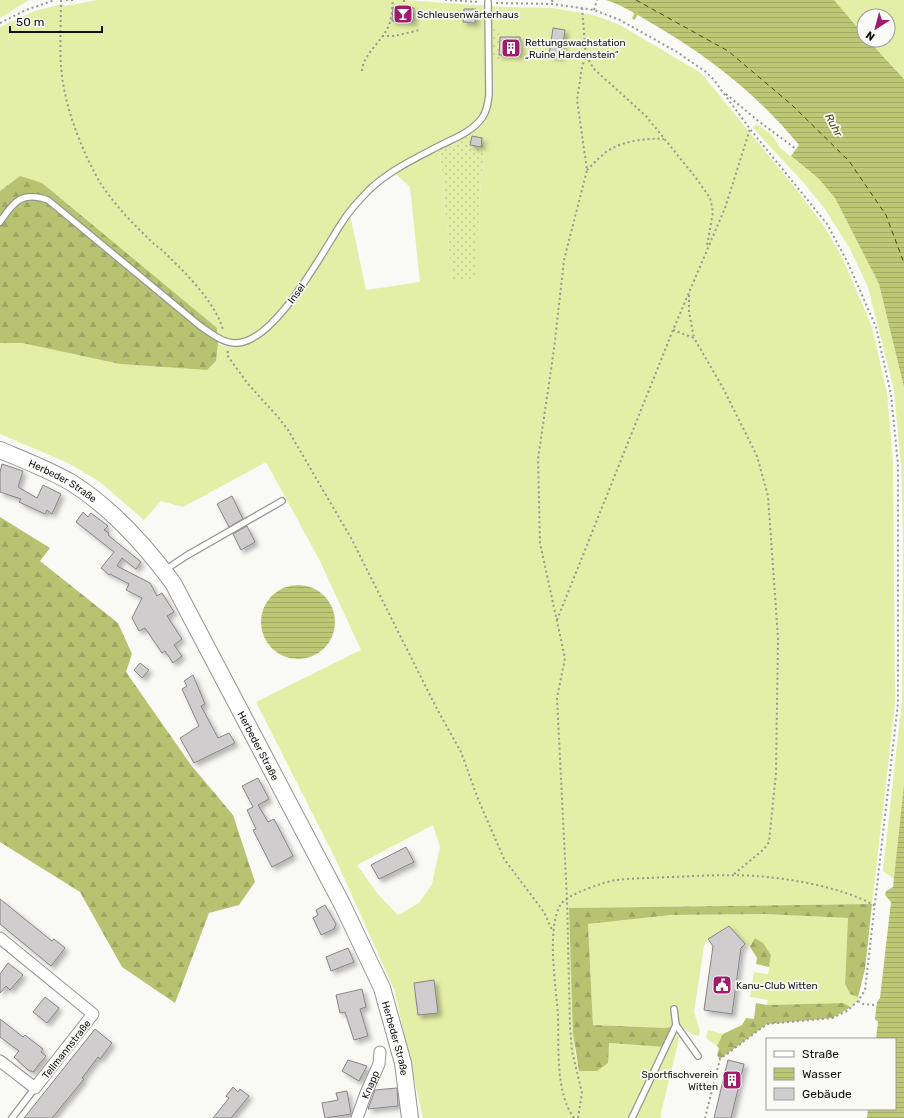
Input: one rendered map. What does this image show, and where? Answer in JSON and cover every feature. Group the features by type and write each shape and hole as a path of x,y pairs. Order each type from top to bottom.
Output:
{"main road":[{"name":"Herbeder Straße","path":"0,450 72,483 118,519 150,551 173,583 364,946 382,988 403,1063 410,1118"}],"street":[{"name":"Tellmannstraße","path":"0,938 93,1014 35,1088 0,1061"},
{"name":"Knapp","path":"357,1118 379,1064 380,1052"}],"lane":[{"name":"Insel","path":"0,222 15,202 23,197 31,196 48,200 199,325 224,341 234,343 245,342 258,336 267,328 315,267 348,214 374,186 414,159 466,132 482,118 487,108 489,95 488,2"},
{"path":"164,571 186,556 282,501"},
{"path":"674,1008 676,1025 698,1056"},
{"path":"632,1118 676,1025"},
{"path":"12,1118 35,1088"}],"path":[{"path":"0,23 26,10 55,0"},
{"path":"61,0 61,60 65,92 69,110 88,157 101,183 116,203 151,242 169,256 203,294 222,327 224,341"},
{"path":"66,0 73,0"},
{"path":"362,71 362,63 390,23 393,0"},
{"path":"404,0 404,7"},
{"path":"445,0 553,4 594,10 620,20 677,52 706,72 822,218 848,263 876,327 890,396 898,464 898,703 866,982 862,996 847,1011 832,1018 767,1024 720,1059 705,1118"},
{"path":"552,0 553,4"},
{"path":"594,10 596,0"},
{"path":"578,1118 582,1093 572,1051 570,1028 567,899 557,698 565,658 540,543 538,459 554,349 564,260 587,170 577,100 582,67 586,56 582,8"},
{"path":"382,36 394,36 420,30"},
{"path":"586,56 594,69 637,107 664,139 677,151 710,198 713,218 706,252"},
{"path":"722,91 757,120 796,149"},
{"path":"557,620 673,330 706,252 738,169 750,128"},
{"path":"587,170 607,151 649,138 664,139"},
{"path":"689,294 689,312 694,338 723,388 757,456 766,485 769,512 778,638 776,773 769,842 764,849 734,875"},
{"path":"673,330 694,338"},
{"path":"228,356 248,384 278,416 288,430 351,538 436,709 461,752 478,799 504,859 544,912 552,930 560,1075 564,1102 574,1118"},
{"path":"552,930 561,904 567,899 583,891 615,880 734,875 755,876 790,880 859,896 875,906"},
{"path":"858,1001 863,1004 874,1005"}],"shaded area":[{"path":"0,0 29,0 0,18"},
{"path":"98,0 404,0 505,7 552,8 594,15 620,25 701,73 796,189 824,226 842,257 872,327 887,393 893,462 895,704 872,904 569,908 575,1052 579,1071 597,1071 608,1043 665,1047 675,1025 666,1028 593,1025 588,924 671,915 763,914 848,918 845,984 850,994 860,998 851,1007 843,1003 767,1005 768,1000 750,997 754,972 768,974 771,955 756,938 750,947 745,944 728,926 708,939 704,946 694,1012 700,1031 699,1036 691,1034 685,1029 676,1034 679,1039 660,1117 663,1118 635,1118 639,1112 634,1114 632,1118 423,1118 394,989 336,860 256,702 361,650 319,559 266,462 183,507 161,501 144,520 100,482 68,463 0,434 0,343 22,343 120,364 207,370 216,361 218,344 233,348 234,343 218,333 217,328 20,176 0,191 0,27 35,11 62,4 65,6","holes":["485,137 479,206 452,280 440,151 458,143","390,169 410,187 420,282 366,290 351,219 348,214 372,181","433,825 440,847 432,884 419,903 398,915 376,892 357,865"]},
{"path":"834,0 904,0 904,81 898,72 876,48 896,48 896,8 856,8 856,26"},
{"path":"493,23 499,32 499,63 492,59"},
{"path":"757,124 772,135 780,148 818,178 835,198 879,284 904,387 904,784 894,879 883,871 902,700 903,535 901,465 894,390 868,287 850,249 825,209 804,183 753,128"},
{"path":"471,134 485,136 479,206 476,278 452,281 440,150 458,143"},
{"path":"708,1030 723,1034 717,1046 706,1038"}],"green space":[{"path":"20,176 42,183 217,328 218,344 216,361 207,370 120,364 22,343 0,343 0,191"},
{"path":"0,517 50,548 40,561 118,623 132,654 126,672 191,765 233,815 255,882 239,905 209,913 175,1003 122,967 80,892 0,842"},
{"path":"872,904 865,969 858,997 850,994 845,984 848,918 763,914 671,915 588,924 593,1025 666,1028 676,1025 665,1047 609,1043 608,1063 597,1071 579,1071 573,1033 569,908"},
{"path":"755,938 763,943 771,955 769,967 756,964 757,958 750,947"},
{"path":"756,1003 767,1005 843,1003 851,1007 832,1018 767,1024 720,1059 717,1055 719,1048 717,1046 723,1034 742,1025 746,1018 754,1019"}],"water":[{"name":"Ruhr","path":"606,0 834,0 856,26 856,48 875,48 904,79 904,387 879,284 835,198 818,178 791,156 799,145 753,96 701,54 663,30"},
{"path":"298,585 319,591 329,601 335,622 329,643 319,653 298,659 277,653 267,643 261,622 267,601 277,591"},
{"path":"904,784 904,1118 867,1118 868,1110 896,1110 896,1038 876,1038 878,1022 875,1019 877,1002 880,998 891,902 885,895 886,891 893,887"}],"building":[{"name":"Schleusenwärterhaus","path":"393,7 414,8 413,22 392,21"},
{"path":"464,9 476,9 475,23 463,22"},
{"path":"553,28 565,30 561,57 549,55"},
{"name":"Rettungswachstation „Ruine Hardenstein“","path":"500,37 520,37 520,55 499,55"},
{"path":"472,136 482,138 481,147 470,145"},
{"path":"2,464 23,471 18,487 37,498 43,485 61,494 52,514 47,510 45,514 19,502 21,499 0,492 0,472"},
{"path":"232,496 243,519 229,527 217,504"},
{"path":"83,512 88,517 91,513 108,526 104,530 109,533 108,535 141,562 136,569 122,558 117,566 150,583 157,596 162,593 174,612 167,616 182,639 174,645 182,656 173,663 165,651 162,653 145,628 139,631 132,618 142,598 126,590 129,584 110,574 109,575 101,568 114,552 76,522"},
{"path":"247,526 255,542 241,550 233,534"},
{"path":"140,663 149,670 142,678 134,670"},
{"path":"193,675 205,704 201,706 218,738 229,733 235,743 194,763 180,738 199,726 182,689 187,686 184,681"},
{"path":"258,778 269,799 258,805 268,822 274,819 293,856 272,867 253,830 256,829 247,810 253,807 242,786"},
{"path":"406,847 414,862 379,879 371,865"},
{"path":"0,899 52,941 54,939 65,948 51,966 0,924"},
{"path":"325,905 336,924 334,929 321,935 313,918 318,915 316,910"},
{"name":"Kanu-Club Witten","path":"729,926 745,944 741,948 732,1014 704,1010 713,946 708,939"},
{"path":"348,948 354,962 331,971 326,957"},
{"path":"8,963 23,975 10,990 6,986 0,993 0,974"},
{"path":"434,980 438,1013 418,1015 414,983"},
{"path":"362,989 366,1007 360,1009 368,1036 354,1040 345,1012 340,1013 336,995"},
{"path":"45,997 59,1008 47,1023 33,1012"},
{"path":"0,1019 23,1037 25,1035 43,1049 41,1052 46,1056 33,1072 28,1070 14,1057 19,1051 0,1037"},
{"path":"95,1029 112,1043 100,1059 98,1057 82,1078 84,1079 52,1118 24,1118"},
{"path":"348,1060 367,1066 359,1081 342,1071"},
{"name":"Sportfischverein Witten","path":"728,1060 744,1064 731,1118 714,1118"},
{"path":"233,1087 238,1092 240,1089 249,1096 231,1118 213,1118 229,1098 226,1096"},
{"path":"397,1088 398,1106 368,1109 375,1090"},
{"path":"347,1091 351,1114 325,1118 322,1103 338,1100 336,1093"}],"waterway":[{"path":"634,18 638,10"}],"ferry route":[{"path":"636,0 728,51 792,105 849,161 886,215 904,263"}],"place":[{"name":"Schleusenwärterhaus","path":"403,14"},
{"name":"Rettungswachstation „Ruine Hardenstein“","path":"511,48"},
{"name":"Kanu-Club Witten","path":"722,985"},
{"name":"Sportfischverein Witten","path":"732,1080"}]}
